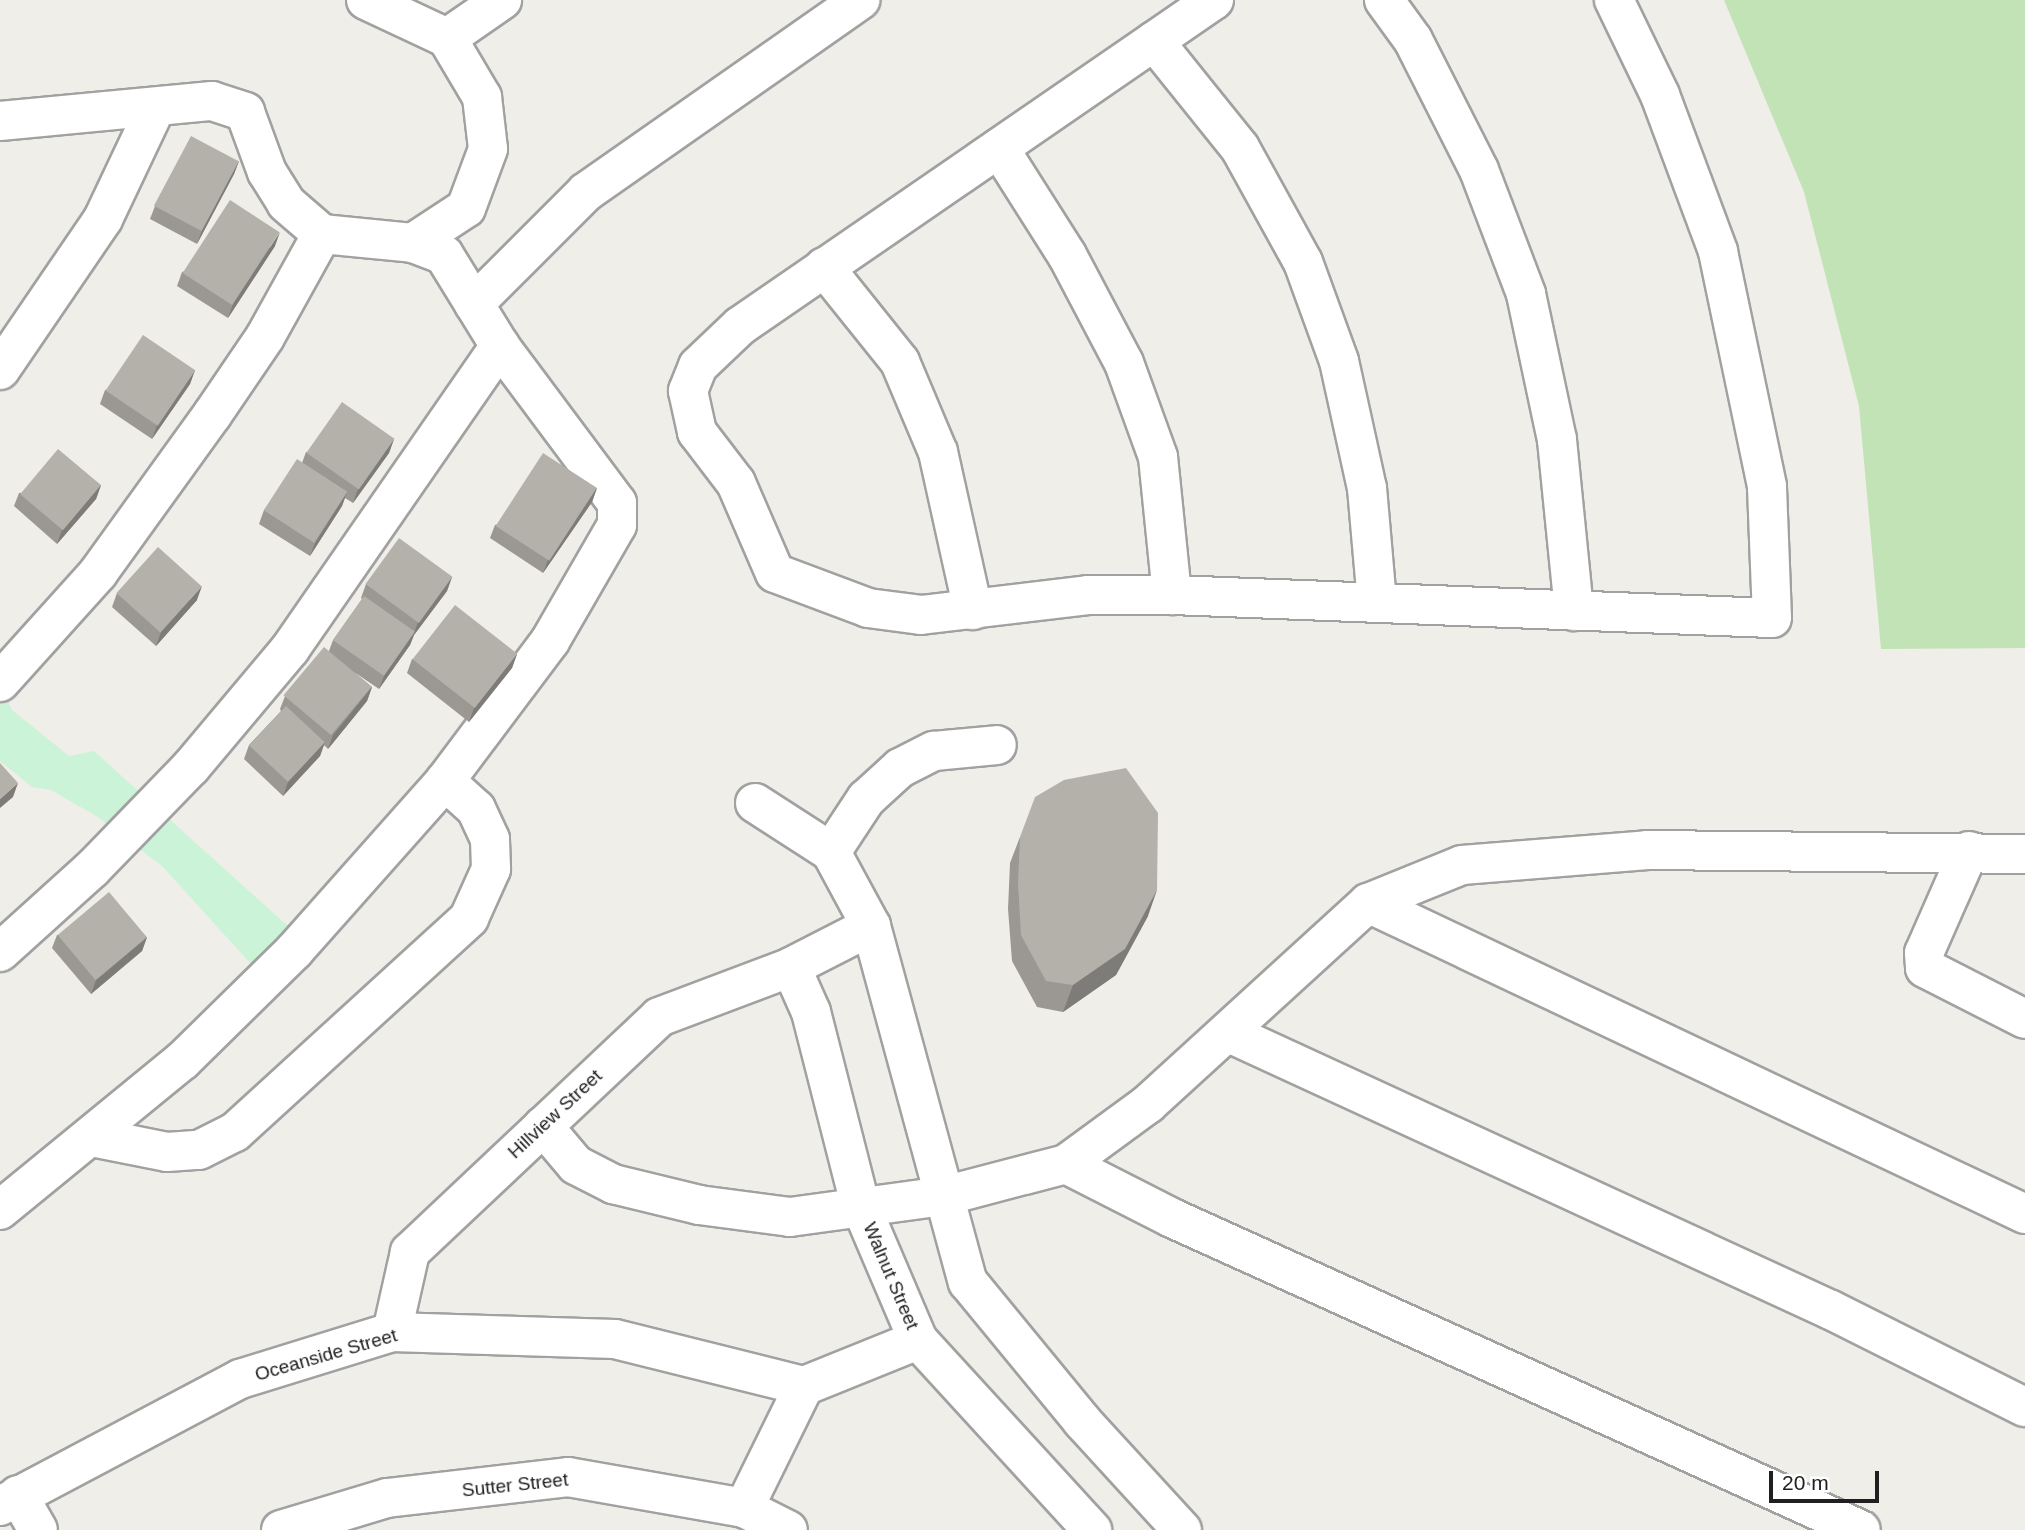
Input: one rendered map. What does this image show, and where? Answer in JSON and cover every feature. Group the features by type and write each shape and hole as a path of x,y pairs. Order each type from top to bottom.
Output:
{"street":[{"path":"366,0 447,38 482,97 488,149 466,208 413,243"},
{"path":"447,38 502,0"},
{"path":"474,304 586,192 860,0"},
{"path":"1214,0 740,326 698,366 688,391 697,432 736,483 775,573 868,608 921,615 1088,595 1172,595 1772,618 1767,486 1718,251 1660,95 1614,0"},
{"path":"1384,0 1413,40 1479,170 1526,293 1558,440 1574,611"},
{"path":"1154,41 1240,148 1303,262 1339,361 1367,488 1377,603"},
{"path":"0,121 155,109 212,101 245,112 267,172 286,203 322,234 413,243 444,255 500,346 617,503 617,525 550,641 445,781 294,951 92,1137 0,1210"},
{"path":"0,370 103,219 155,109"},
{"path":"999,148 1067,255 1124,363 1158,457 1172,595"},
{"path":"0,682 98,573 204,426 265,337 322,234"},
{"path":"824,267 901,362 938,452 973,610"},
{"path":"0,952 92,869 191,767 290,649 500,346"},
{"path":"831,852 866,799 900,768 934,751 997,745"},
{"path":"92,1137 167,1152 199,1150 235,1132 469,918 491,869 490,839 476,809 445,781"},
{"path":"755,803 831,852 871,926 968,1282 1082,1421 1182,1530"},
{"path":"543,1126 576,1165 612,1184 790,1217 860,1204 944,1196 1066,1164 1229,1033 1368,903 1462,865 1647,850 1969,851 2025,854"},
{"path":"1969,851 1924,953 1925,968 2025,1019"},
{"path":"1368,903 2025,1214"},
{"name":"Hillview Street","path":"391,1332 410,1252 659,1017 790,967 871,926"},
{"name":"Walnut Street","path":"790,967 811,1012 860,1204 918,1340 1091,1530"},
{"path":"1229,1033 1831,1310 2025,1407"},
{"path":"1066,1164 1172,1218 1861,1530"},
{"name":"Oceanside Street","path":"9,1500 240,1379 391,1332 615,1339 804,1386"},
{"path":"744,1508 804,1386 918,1340"},
{"name":"Sutter Street","path":"281,1530 387,1499 568,1477 744,1508 788,1530"},
{"path":"9,1500 38,1530"}],"green space":[{"path":"1724,0 2025,0 2025,648 1881,649 1859,406 1804,192"},
{"path":"0,685 12,710 69,756 94,751 291,929 251,964 163,867 98,817 51,790 32,787 0,761"}],"building":[{"path":"191,136 239,161 202,231 154,206"},
{"path":"230,200 279,232 232,305 183,273"},
{"path":"143,335 195,370 158,426 106,391"},
{"path":"342,402 394,439 359,489 306,453"},
{"path":"58,449 101,485 63,530 20,494"},
{"path":"543,453 597,488 549,561 496,526"},
{"path":"297,459 347,492 314,543 264,510"},
{"path":"399,538 452,577 419,623 365,584"},
{"path":"158,547 202,586 160,633 117,593"},
{"path":"364,596 415,632 384,676 333,640"},
{"path":"455,605 517,654 475,708 413,659"},
{"path":"324,647 371,687 331,735 284,695"},
{"path":"286,706 325,742 288,782 249,745"},
{"path":"0,763 18,783 0,799"},
{"path":"1126,768 1158,813 1157,890 1125,949 1073,985 1046,981 1021,935 1018,883 1020,837 1035,797 1064,780"},
{"path":"109,892 147,937 96,980 58,935"}]}
